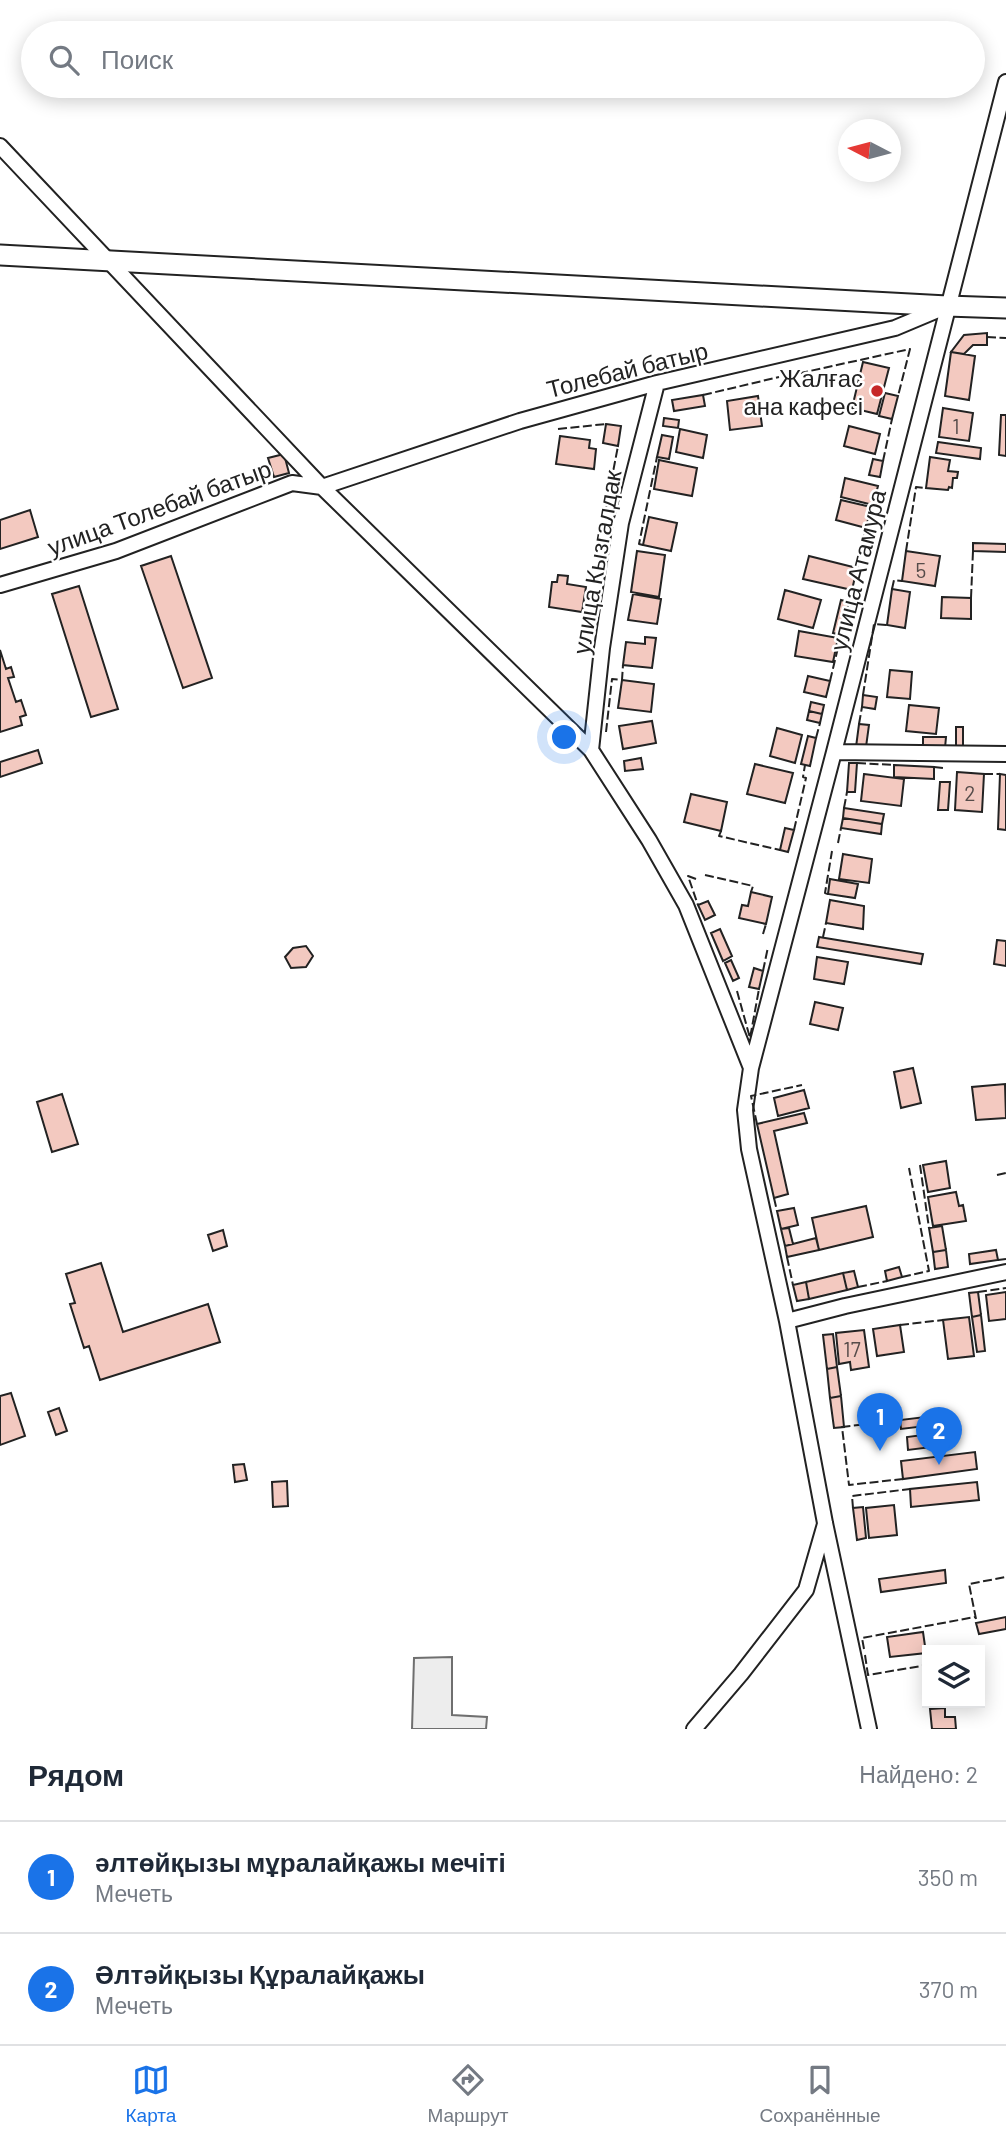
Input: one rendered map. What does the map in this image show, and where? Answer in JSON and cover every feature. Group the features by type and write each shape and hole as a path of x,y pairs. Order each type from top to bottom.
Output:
{"street":[{"name":"улица Атамура","path":"869,1729 825,1523 787,1321 749,1149 745,1110 751,1069 1006,82"},
{"path":"0,146 321,486 591,750 649,840 686,905 751,1069"},
{"path":"0,255 1006,307"},
{"name":"Толебай батыр","path":"321,486 520,421 657,383 895,328 947,306"},
{"name":"улица Кызгалдак","path":"591,750 602,648 621,523 657,383"},
{"name":"улица Толебай батыр","path":"0,585 116,551 292,482 321,486"},
{"path":"834,752 1006,754"},
{"path":"787,1321 1006,1272"},
{"path":"694,1729 806,1590 825,1523"}],"shaded area":[{"path":"452,1657 452,1715 487,1717 486,1729 412,1729 414,1658"}],"building":[{"path":"987,333 987,345 973,345 964,354 951,352 964,335"},
{"path":"951,352 975,356 969,400 945,396"},
{"path":"863,362 889,368 877,414 852,408"},
{"path":"885,393 898,396 892,419 879,416"},
{"path":"703,395 705,406 674,411 672,400"},
{"path":"758,396 762,426 730,430 727,401"},
{"path":"943,408 973,413 969,441 939,437"},
{"path":"1001,415 1006,415 1006,456 999,455"},
{"path":"664,418 679,420 678,428 663,426"},
{"path":"606,424 621,426 618,446 603,443"},
{"path":"849,426 880,434 875,454 844,446"},
{"path":"680,429 707,435 703,458 676,452"},
{"path":"662,435 673,437 669,459 657,457"},
{"path":"560,436 590,440 589,448 596,449 594,469 556,464"},
{"path":"938,442 981,448 980,459 936,453"},
{"path":"284,454 289,473 274,477 268,458"},
{"path":"930,457 950,460 948,471 958,472 957,478 953,478 952,488 926,488"},
{"path":"873,459 883,461 880,477 869,475"},
{"path":"659,460 697,468 692,496 654,489"},
{"path":"845,478 878,486 873,505 841,497"},
{"path":"841,500 871,507 866,528 836,520"},
{"path":"30,510 38,537 0,549 0,520"},
{"path":"649,517 677,523 671,551 643,545"},
{"path":"973,543 1006,544 1006,552 973,551"},
{"path":"637,551 665,555 659,597 631,592"},
{"path":"906,551 940,556 935,586 902,581"},
{"path":"171,556 212,678 183,688 141,566"},
{"path":"809,556 857,568 852,590 803,579"},
{"path":"558,575 568,576 567,584 586,587 582,612 549,607 552,582 557,582"},
{"path":"79,586 118,709 91,717 52,594"},
{"path":"892,589 910,592 905,628 887,625"},
{"path":"785,590 821,600 813,628 778,619"},
{"path":"633,594 661,599 657,624 628,620"},
{"path":"942,597 971,598 971,619 941,618"},
{"path":"841,600 849,602 841,635 833,633"},
{"path":"799,631 838,638 833,662 795,656"},
{"path":"645,637 656,638 652,668 623,665 626,642 645,644"},
{"path":"0,650 6,669 11,667 14,677 8,678 16,702 21,700 26,715 20,717 22,725 0,732"},
{"path":"890,670 912,672 910,699 887,697"},
{"path":"808,676 830,681 826,697 804,692"},
{"path":"622,680 654,684 651,712 618,708"},
{"path":"863,695 877,697 875,709 862,707"},
{"path":"811,702 824,705 822,714 809,711"},
{"path":"909,705 939,708 936,734 906,731"},
{"path":"809,711 822,714 820,723 807,720"},
{"path":"652,721 656,743 623,749 619,726"},
{"path":"859,724 869,725 866,747 856,747"},
{"path":"956,727 963,727 963,750 956,750"},
{"path":"777,728 802,735 795,763 770,756"},
{"path":"808,736 816,738 810,766 801,764"},
{"path":"923,737 946,737 945,748 923,747"},
{"path":"38,750 42,763 0,777 0,762"},
{"path":"641,758 643,769 625,771 624,761"},
{"path":"849,763 857,763 855,792 847,792"},
{"path":"755,764 793,773 785,803 747,794"},
{"path":"894,765 934,767 934,779 894,777"},
{"path":"957,772 984,774 982,812 955,810"},
{"path":"864,774 904,779 901,806 861,801"},
{"path":"1000,774 1006,775 1006,830 998,829"},
{"path":"940,782 950,782 948,810 938,810"},
{"path":"691,794 727,802 721,831 684,822"},
{"path":"844,808 884,814 882,824 843,818"},
{"path":"843,818 882,824 881,834 841,828"},
{"path":"785,828 794,830 788,852 780,850"},
{"path":"843,854 872,859 869,883 839,879"},
{"path":"830,879 858,884 855,898 828,894"},
{"path":"751,892 772,897 766,924 739,918 742,905 748,906"},
{"path":"830,900 864,906 863,929 826,923"},
{"path":"708,901 715,915 705,920 698,905"},
{"path":"720,929 732,956 723,961 711,933"},
{"path":"819,937 923,954 921,964 817,947"},
{"path":"997,940 1006,941 1006,966 994,964"},
{"path":"306,946 313,956 306,967 291,968 285,957 293,948"},
{"path":"817,957 848,962 844,984 814,979"},
{"path":"731,960 739,978 733,981 725,963"},
{"path":"754,968 763,971 759,989 749,987"},
{"path":"815,1002 843,1008 838,1030 810,1024"},
{"path":"913,1068 921,1103 901,1108 894,1072"},
{"path":"1005,1084 1006,1118 976,1120 972,1087"},
{"path":"804,1090 809,1108 778,1116 774,1098"},
{"path":"62,1094 78,1144 52,1152 37,1102"},
{"path":"804,1113 807,1123 774,1131 788,1194 774,1198 757,1124"},
{"path":"946,1161 950,1188 928,1192 923,1165"},
{"path":"956,1192 959,1206 963,1205 966,1221 933,1226 928,1197"},
{"path":"866,1206 873,1237 819,1250 812,1218"},
{"path":"794,1208 798,1225 781,1229 777,1211"},
{"path":"942,1226 946,1250 933,1252 929,1228"},
{"path":"789,1228 793,1244 785,1246 781,1229"},
{"path":"223,1230 227,1246 213,1251 208,1235"},
{"path":"816,1238 819,1250 787,1257 785,1246"},
{"path":"946,1250 948,1267 935,1269 933,1252"},
{"path":"996,1250 998,1260 970,1264 969,1254"},
{"path":"101,1263 123,1332 208,1304 220,1342 100,1380 89,1346 84,1348 70,1304 75,1303 66,1274"},
{"path":"899,1267 902,1277 887,1281 885,1271"},
{"path":"854,1271 858,1287 847,1290 843,1273"},
{"path":"843,1273 847,1290 809,1299 806,1282"},
{"path":"806,1282 809,1299 797,1301 793,1285"},
{"path":"978,1292 981,1315 972,1317 969,1293"},
{"path":"1006,1292 1006,1319 989,1321 986,1295"},
{"path":"981,1315 985,1351 977,1352 972,1317"},
{"path":"969,1317 974,1356 948,1359 943,1320"},
{"path":"900,1325 904,1352 877,1356 873,1329"},
{"path":"864,1330 869,1367 851,1370 850,1362 839,1364 836,1333"},
{"path":"833,1334 837,1367 827,1369 823,1335"},
{"path":"837,1367 841,1396 830,1398 827,1369"},
{"path":"11,1393 25,1436 0,1445 0,1396"},
{"path":"841,1396 844,1427 834,1428 830,1398"},
{"path":"59,1408 67,1431 56,1435 48,1412"},
{"path":"925,1417 926,1426 901,1429 900,1420"},
{"path":"930,1434 932,1447 908,1450 907,1437"},
{"path":"975,1452 977,1469 903,1479 901,1461"},
{"path":"244,1464 247,1480 235,1482 233,1465"},
{"path":"287,1481 288,1506 273,1507 272,1482"},
{"path":"977,1482 979,1500 911,1507 910,1489"},
{"path":"894,1505 897,1535 869,1538 866,1508"},
{"path":"863,1507 866,1538 857,1540 853,1508"},
{"path":"945,1570 946,1583 881,1592 879,1579"},
{"path":"1006,1617 1006,1629 979,1634 976,1623"},
{"path":"923,1632 925,1645 922,1645 922,1653 890,1657 887,1637"},
{"path":"945,1708 945,1717 955,1717 956,1729 932,1729 930,1709"}],"fence":[{"path":"987,337 1006,338"},
{"path":"787,376 910,349 898,396"},
{"path":"703,395 779,377"},
{"path":"883,461 892,419"},
{"path":"558,429 606,424"},
{"path":"604,519 618,446"},
{"path":"643,545 639,544 657,457"},
{"path":"906,551 916,487 926,488"},
{"path":"857,568 866,528"},
{"path":"971,598 973,551"},
{"path":"892,589 894,580 902,581"},
{"path":"863,695 874,624 887,625"},
{"path":"830,681 841,635"},
{"path":"606,732 612,679 622,680 623,665"},
{"path":"859,724 862,707"},
{"path":"816,738 820,723"},
{"path":"857,763 894,765"},
{"path":"794,830 806,778 803,777 805,765"},
{"path":"934,767 943,768"},
{"path":"984,774 1000,774"},
{"path":"844,808 847,792"},
{"path":"838,843 841,828"},
{"path":"721,831 719,836 780,850"},
{"path":"828,894 825,893 832,851"},
{"path":"705,875 753,886 751,892"},
{"path":"696,879 688,876 698,905"},
{"path":"823,937 826,923"},
{"path":"763,934 766,924"},
{"path":"763,971 768,947"},
{"path":"737,991 750,1038 759,989"},
{"path":"757,1124 751,1096 802,1085"},
{"path":"920,1165 929,1228"},
{"path":"902,1277 929,1271 909,1168"},
{"path":"997,1175 1006,1173"},
{"path":"774,1198 777,1211"},
{"path":"787,1257 793,1285"},
{"path":"998,1260 1006,1259"},
{"path":"858,1287 887,1281"},
{"path":"978,1292 1006,1288"},
{"path":"900,1325 943,1320"},
{"path":"900,1420 842,1427 849,1485 903,1479"},
{"path":"853,1508 852,1496 910,1489"},
{"path":"976,1619 969,1584 1006,1577"},
{"path":"864,1649 862,1638 975,1617"},
{"path":"865,1655 868,1675 922,1666"}],"place":[{"name":"Жалғас ана кафесі","path":"877,391"},
{"name":"әлтөйқызы мұралайқажы мечіті","path":"880,1451"},
{"name":"Әлтәйқызы Құралайқажы","path":"939,1465"}]}
